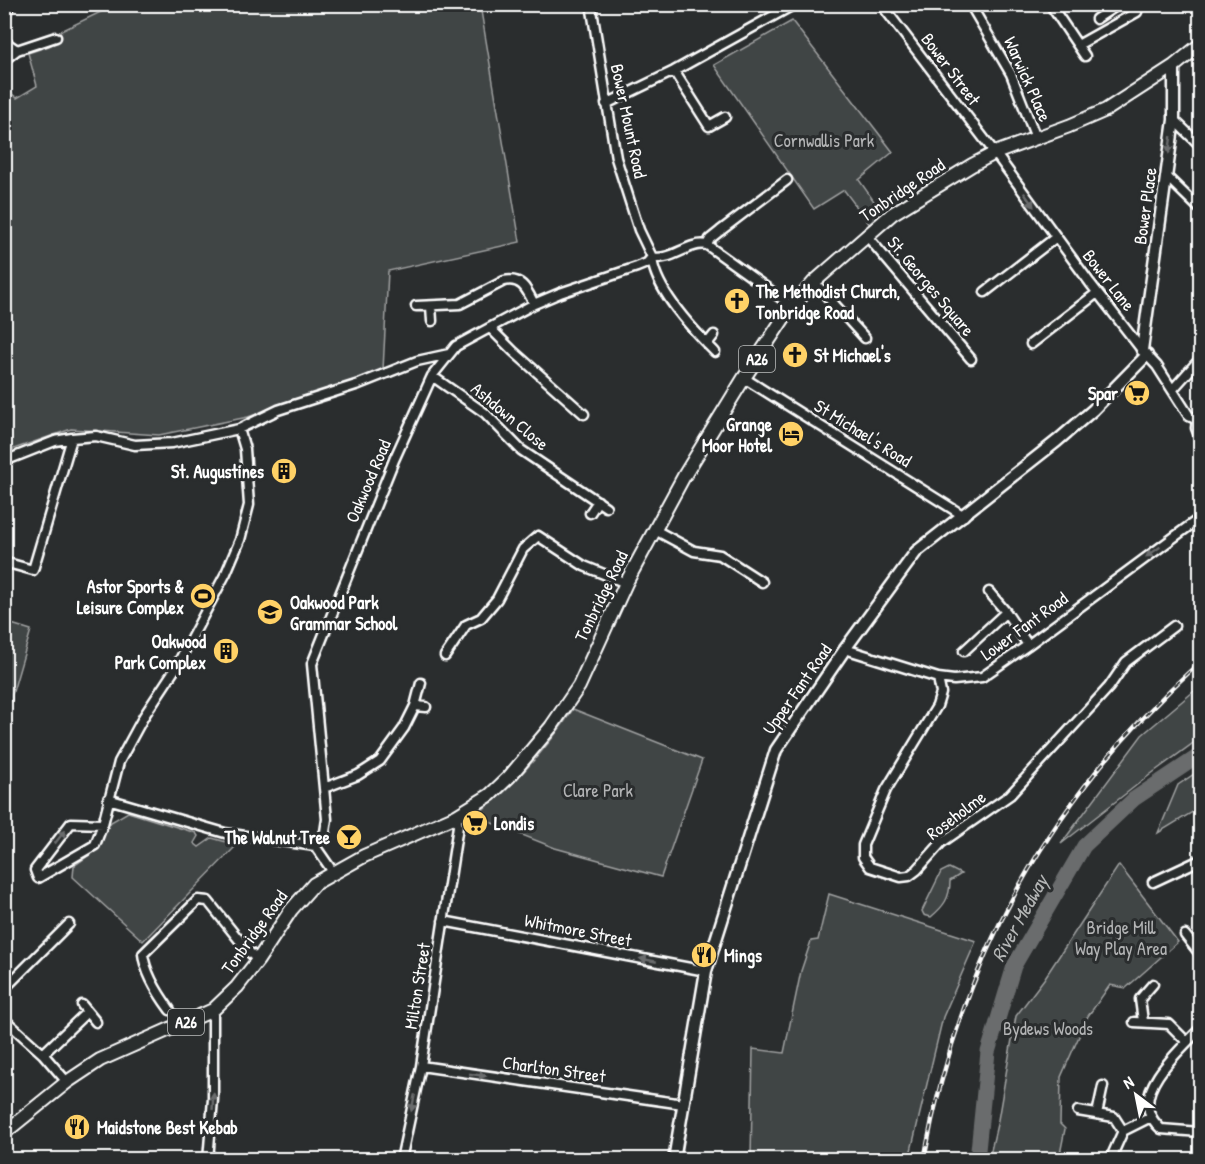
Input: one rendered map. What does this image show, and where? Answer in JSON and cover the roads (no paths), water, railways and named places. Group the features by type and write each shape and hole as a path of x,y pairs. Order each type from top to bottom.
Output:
{"main road":[{"name":"Tonbridge Road","path":"4,1133 67,1082 100,1060 213,1010 237,987 291,910 314,884 364,856 456,816 490,795 503,783 551,728 579,686 626,583 684,476 744,378 792,306 814,282 892,214 995,153 1070,126 1106,110 1174,66 1200,45"}],"street":[{"path":"4,15 9,4"},
{"name":"Bower Mount Road","path":"591,4 616,158 639,230 652,257 653,266 674,305 715,352"},
{"path":"606,104 795,4"},
{"name":"Bower Street","path":"881,4 995,153"},
{"name":"Warwick Place","path":"970,4 1011,74 1036,138"},
{"path":"1050,4 1085,56"},
{"path":"1096,19 1119,4"},
{"path":"1078,45 1137,12"},
{"path":"4,60 17,50 56,37"},
{"path":"4,41 17,50"},
{"name":"Bower Place","path":"1145,353 1174,120 1174,66"},
{"path":"674,70 709,126 725,117"},
{"path":"1174,120 1200,145"},
{"name":"Bower Lane","path":"995,153 1055,238 1173,389 1189,416 1199,421"},
{"path":"1166,176 1200,209"},
{"path":"707,245 710,239 788,180"},
{"name":"St. Georges Square","path":"866,235 972,359"},
{"path":"985,292 1055,238"},
{"path":"652,257 659,259 695,246 707,245 792,306"},
{"name":"Oakwood Road","path":"315,846 325,832 327,819 312,664 394,460 432,376 456,346 534,304 637,267 647,263 652,257"},
{"path":"416,306 460,304 504,281 512,280 525,287 534,304"},
{"path":"814,282 865,338"},
{"path":"1031,344 1098,293"},
{"path":"431,306 432,321"},
{"path":"490,328 584,414"},
{"path":"707,344 714,335"},
{"name":"Upper Fant Road","path":"674,1160 706,970 776,750 845,649 916,552 964,516 1093,410 1145,353"},
{"path":"4,459 55,441 72,438 96,436 135,445 172,443 239,429 278,410 359,384 417,361 449,354"},
{"path":"1173,389 1200,359"},
{"name":"Ashdown Close","path":"432,376 485,413 521,450 606,507"},
{"name":"St Michael's Road","path":"744,378 964,516"},
{"path":"1199,421 1196,428 1200,438"},
{"path":"103,824 71,823 35,870 38,878 94,845 103,824 119,762 144,716 176,669 226,573 240,540 249,505 245,449 239,429"},
{"path":"4,562 33,570 72,438"},
{"path":"590,513 597,501"},
{"name":"Lower Fant Road","path":"845,649 938,678 954,680 982,677 1200,519"},
{"path":"655,530 694,551 720,555 762,582"},
{"path":"445,656 466,625 481,618 497,599 523,549 538,536 584,566 626,583"},
{"path":"989,591 1028,645"},
{"path":"964,651 1006,612"},
{"name":"Roseholme","path":"938,678 941,693 937,706 886,790 863,845 862,857 870,867 901,877 909,876 917,870 941,843 1010,795 1109,687 1126,663 1174,626"},
{"path":"324,788 358,775 380,761 404,728 415,706 421,683"},
{"path":"415,706 426,707"},
{"path":"108,799 225,833 315,846 333,872"},
{"name":"Milton Street","path":"401,1160 421,1066 458,826 456,816"},
{"path":"1153,882 1200,860"},
{"path":"170,1010 144,965 142,954 198,900 208,901 248,951 258,960"},
{"name":"Whitmore Street","path":"443,921 706,970"},
{"path":"4,989 69,924"},
{"path":"1185,935 1200,954"},
{"path":"1153,984 1140,999 1139,1021 1169,1024 1187,1042"},
{"path":"43,1054 85,1008 96,1022"},
{"path":"208,1160 213,1100 213,1010"},
{"path":"4,1020 43,1054 67,1082"},
{"path":"1200,1029 1155,1079 1148,1101 1151,1117 1161,1129 1200,1132"},
{"name":"Charlton Street","path":"421,1066 683,1104"},
{"path":"1097,1114 1103,1086"},
{"path":"1078,1112 1114,1117 1123,1131"},
{"path":"1110,1160 1123,1131 1151,1117"}],"waterway":[{"name":"River Medway","path":"977,1160 988,1052 1014,966 1084,846 1134,799 1200,755"}],"railway":[{"path":"924,1160 940,1086 961,1017 987,950 1019,887 1056,826 1098,769 1146,714 1200,662"}],"place":[{"name":"The Methodist Church, Tonbridge Road","path":"737,301"},
{"name":"St Michael's","path":"795,355"},
{"name":"Spar","path":"1137,393"},
{"name":"Grange Moor Hotel","path":"791,434"},
{"name":"St. Augustines","path":"284,471"},
{"name":"Astor Sports & Leisure Complex","path":"203,596"},
{"name":"Oakwood Park Grammar School","path":"270,612"},
{"name":"Oakwood Park Complex","path":"226,651"},
{"name":"Londis","path":"475,823"},
{"name":"The Walnut Tree","path":"349,837"},
{"name":"Mings","path":"704,955"},
{"name":"Maidstone Best Kebab","path":"77,1127"}],"park label":[{"name":"Cornwallis Park","path":"824,140"},
{"name":"Clare Park","path":"598,790"},
{"name":"Bridge Mill Way Play Area","path":"1121,937"},
{"name":"Bydews Woods","path":"1048,1028"}]}
